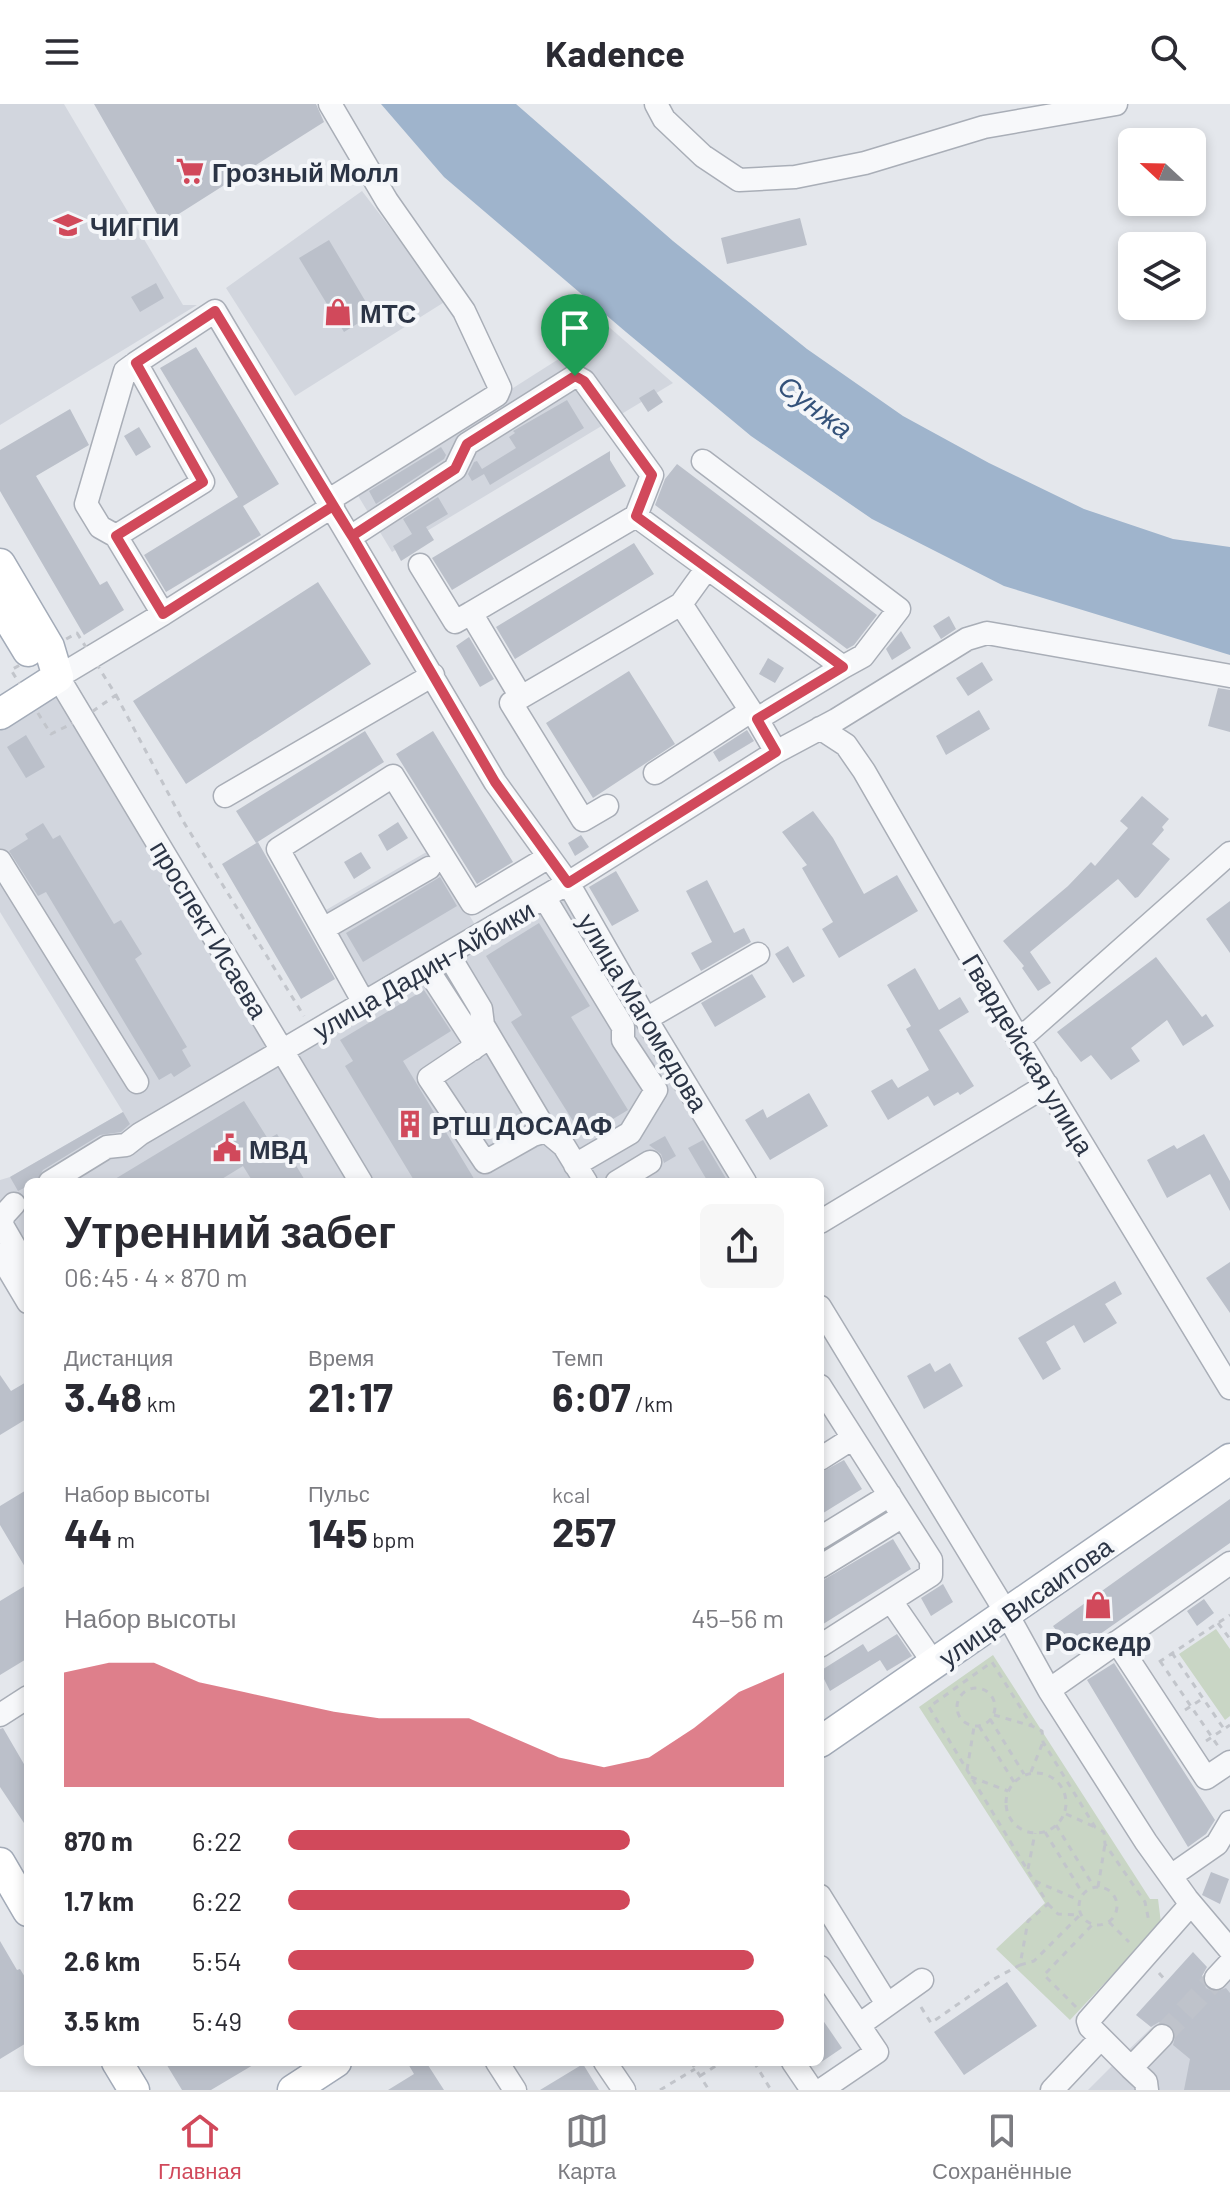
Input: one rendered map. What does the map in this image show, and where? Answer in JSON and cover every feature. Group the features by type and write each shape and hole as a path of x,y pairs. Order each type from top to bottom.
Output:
{"main road":[{"path":"0,564 49,647 58,677"},
{"path":"0,605 32,658 58,677"},
{"path":"0,714 58,677"},
{"name":"улица Висаитова","path":"824,1739 1230,1459"},
{"path":"0,1863 24,1904"},
{"path":"119,2066 134,2090"},
{"path":"293,2090 330,2066"}],"street":[{"path":"58,677 163,614 497,395 500,388 464,311 387,201 330,104"},
{"path":"656,104 664,119 703,156 739,180 795,177 851,166 984,127 1116,104"},
{"name":"улица Магомедова","path":"136,363 215,311 352,536 495,782 568,883 743,1178"},
{"path":"116,536 203,482 136,363 125,371 86,504 100,527 116,536 163,614"},
{"path":"352,536 455,469 467,444 575,376 584,381 652,475 636,516 455,622 420,565"},
{"path":"655,773 863,656 899,609 703,461"},
{"path":"636,516 843,667"},
{"path":"607,806 583,820 511,703 681,604 707,568"},
{"path":"681,604 776,752"},
{"path":"471,613 521,697"},
{"name":"улица Дадин-Айбики","path":"57,1178 107,1147 126,1145 568,883 776,752 967,639 987,633 1230,676"},
{"path":"225,796 433,675"},
{"name":"проспект Исаева","path":"58,677 359,1178"},
{"name":"Гвардейская улица","path":"820,728 846,745 864,771 1019,1040 1230,1388"},
{"path":"364,1003 278,849 393,776 472,903 547,858"},
{"path":"1019,1040 1230,853"},
{"path":"0,861 137,1082"},
{"path":"323,929 429,868"},
{"path":"426,967 472,1038 482,1043 546,1131 564,1146 581,1174 630,1133 656,1090 623,1040 623,1027 544,897"},
{"path":"448,954 481,1009 482,1043"},
{"path":"646,1019 758,954"},
{"path":"482,1043 429,1078 486,1172 533,1135 546,1131"},
{"path":"824,1220 1047,1085"},
{"path":"624,1178 650,1162"},
{"path":"14,1198 3,1216 2,1225 24,1263"},
{"path":"0,1255 24,1295"},
{"path":"824,1314 1007,1614 1049,1690 1146,1842 1191,1904 1230,1950"},
{"path":"824,1392 931,1560 931,1575 824,1643"},
{"path":"824,1456 853,1438"},
{"path":"824,1536 890,1495"},
{"path":"824,1565 903,1516"},
{"path":"1049,1690 1230,1563"},
{"path":"891,1601 935,1665"},
{"path":"1117,1642 1206,1778 1226,1756"},
{"path":"0,1715 24,1700"},
{"path":"1171,1876 1217,1844 1230,1822"},
{"path":"824,1902 887,2004"},
{"path":"1147,2090 1146,2082 1090,2027 1091,2016 1191,1904"},
{"path":"821,2090 877,2052 824,1973"},
{"path":"859,2025 916,1984"},
{"path":"1131,2068 1162,2036"},
{"path":"1052,2090 1101,2038"},
{"path":"608,2066 624,2090"},
{"path":"796,2066 812,2090"}],"path":[{"path":"116,695 183,821 315,1032"},
{"path":"1139,1675 1230,1615"},
{"path":"1218,1622 1230,1639"},
{"path":"1172,1653 1224,1729"},
{"path":"1160,1661 1226,1756"},
{"path":"1032,1726 992,1662 929,1707 1048,1904 1058,1914 1080,1915 1088,1923 1098,1925 1109,1922 1116,1913 1117,1902 1112,1893 1096,1887 1056,1825"},
{"path":"961,1684 966,1692"},
{"path":"970,1689 980,1689 990,1694 995,1704 994,1715 977,1726 966,1724 956,1706 961,1695 970,1689"},
{"path":"994,1715 1042,1731 1043,1742 1095,1827"},
{"path":"990,1719 1025,1775"},
{"path":"1190,1753 1230,1725"},
{"path":"967,1770 977,1726"},
{"path":"977,1726 1014,1782"},
{"path":"1031,1773 1043,1742"},
{"path":"1031,1773 1049,1775 1064,1791 1065,1813 1056,1825 1045,1832 1035,1833 1018,1828 1006,1810 1008,1791 1014,1782 1031,1773"},
{"path":"971,1777 1008,1791"},
{"path":"916,1984 931,2023 994,1979 1034,1961 1080,1915 1083,1894 1096,1887 1105,1844 1104,1832 1065,1813"},
{"path":"1045,1832 1083,1894"},
{"path":"1028,1870 1035,1833"},
{"path":"1105,1844 1145,1902 1150,1931"},
{"path":"1035,1881 1080,1900"},
{"path":"1020,1965 1028,1921 1048,1904"},
{"path":"1077,2007 1044,1975 1093,1924"},
{"path":"693,2066 709,2090"},
{"path":"700,2076 716,2066"},
{"path":"756,2066 771,2090"},
{"path":"660,2090 695,2069"}],"shaded area":[{"name":"ЧИГПИ","path":"0,104 64,104 183,305 197,305 0,425"},
{"path":"362,191 446,301 295,396 226,288"},
{"path":"609,327 673,383 392,552 354,489"},
{"path":"76,683 287,1040 357,1000 312,918 430,850 477,928 562,879 730,1178 24,1178 24,1299 0,1260 0,1180 123,1112 0,912 0,728"},
{"path":"1230,1952 1230,2090 1088,2090 1117,2061"}],"green space":[{"path":"1216,1629 1230,1649 1230,1716 1225,1720 1179,1654"},
{"path":"993,1655 1150,1899 1158,1899 1161,1923 1070,2020 996,1949 1045,1903 919,1707"}],"water":[{"name":"Сунжа","path":"381,104 516,104 673,241 807,349 903,416 989,463 1084,509 1173,539 1230,547 1230,655 1004,586 872,519 751,436 626,332 444,177"}],"building":[{"name":"Грозный Молл","path":"94,104 316,104 324,122 163,224"},
{"path":"800,218 807,245 727,264 721,238"},
{"path":"329,240 373,314 344,332 299,258"},
{"path":"156,283 164,298 140,312 131,297"},
{"path":"196,347 279,484 243,506 261,535 166,592 144,555 238,497 160,368"},
{"path":"654,389 663,402 648,412 639,398"},
{"path":"567,400 584,428 490,485 484,474 472,481 468,474 474,462 477,461 482,469 516,448 509,437 515,433 513,431"},
{"path":"70,409 89,445 36,476 100,585 107,581 124,610 84,635 0,491 0,450"},
{"path":"139,427 151,447 136,456 124,436"},
{"path":"441,447 446,455 444,459 376,504 369,491"},
{"path":"610,451 610,460 626,486 452,590 432,558"},
{"path":"677,464 877,615 854,645 847,649 655,505 665,479"},
{"path":"438,497 448,514 426,527 434,540 401,561 393,546 412,534 403,519"},
{"path":"634,543 654,574 515,659 496,627"},
{"path":"318,582 371,664 186,784 133,701"},
{"path":"949,616 956,629 941,639 933,626"},
{"path":"901,631 911,648 892,660 886,649"},
{"path":"469,637 494,679 480,687 456,646"},
{"path":"768,658 784,668 775,683 759,674"},
{"path":"982,662 993,680 968,696 956,678"},
{"path":"629,671 675,744 593,798 546,723"},
{"path":"1218,688 1230,690 1230,732 1208,726"},
{"path":"979,710 990,729 946,755 936,736"},
{"path":"747,730 754,741 719,762 713,752"},
{"path":"365,731 384,762 256,843 236,811"},
{"path":"433,731 513,862 477,884 396,754"},
{"path":"26,735 45,767 26,778 7,747"},
{"path":"1142,796 1169,819 1152,844 1170,859 1138,897 1135,898 1118,879 1030,952 1051,983 1038,991 1022,968 1024,966 1003,941 1068,886 1091,862 1095,866 1128,828 1120,821"},
{"path":"813,811 833,838 864,894 897,875 918,911 839,958 822,929 833,922 802,868 807,865 782,832"},
{"path":"398,822 408,838 387,851 378,835"},
{"path":"43,823 53,839 60,835 114,924 121,920 142,954 135,959 187,1047 182,1050 191,1066 174,1077 171,1073 159,1080 46,892 38,896 9,851 28,839 25,834"},
{"path":"581,835 589,847 575,856 568,843"},
{"path":"258,842 335,979 301,999 222,864"},
{"path":"361,852 371,868 354,879 344,862"},
{"path":"616,871 639,911 612,926 589,887"},
{"path":"440,877 457,906 363,962 346,933"},
{"path":"707,880 734,933 744,928 751,942 701,971 691,953 712,942 686,891"},
{"path":"1230,901 1230,953 1206,919"},
{"path":"539,923 590,1006 571,1017 628,1110 583,1137 511,1022 522,1015 486,956"},
{"path":"788,946 805,976 793,983 775,954"},
{"path":"1156,957 1202,1017 1206,1014 1214,1026 1183,1046 1167,1020 1131,1048 1140,1061 1111,1080 1091,1055 1081,1062 1057,1032"},
{"path":"915,968 939,1010 960,997 969,1012 939,1030 974,1086 934,1106 928,1096 888,1120 871,1091 892,1079 898,1088 929,1070 906,1029 911,1026 887,985"},
{"path":"752,974 766,997 715,1027 701,1003"},
{"name":"РТШ ДОСААФ","path":"424,990 451,1031 403,1061 474,1178 413,1178 345,1066 353,1061 340,1040"},
{"path":"809,1093 828,1126 770,1160 745,1120 763,1109 767,1118"},
{"name":"МВД","path":"244,1101 268,1139 277,1134 304,1178 250,1178 243,1166 224,1178 117,1178"},
{"path":"123,1112 130,1124 121,1132 100,1135 43,1170 38,1178 24,1178 24,1188 18,1191 10,1177"},
{"path":"1204,1134 1230,1181 1230,1211 1210,1174 1167,1198 1147,1160 1174,1145 1177,1149"},
{"path":"665,1136 676,1156 664,1163 661,1154 649,1145"},
{"path":"703,1140 726,1178 706,1178 688,1148"},
{"path":"1230,1262 1230,1313 1206,1278"},
{"path":"1115,1281 1122,1294 1105,1304 1117,1323 1084,1343 1074,1325 1046,1342 1061,1369 1043,1380 1018,1338"},
{"path":"930,1363 935,1372 950,1363 963,1386 924,1409 907,1376"},
{"path":"0,1375 11,1391 24,1383 24,1420 0,1435"},
{"path":"844,1460 862,1489 824,1513 824,1471"},
{"path":"24,1491 24,1565 0,1525 0,1506"},
{"path":"1230,1499 1230,1543 1073,1653 1053,1626"},
{"path":"893,1539 911,1569 824,1623 824,1580"},
{"path":"943,1584 953,1602 931,1616 921,1598"},
{"path":"24,1586 24,1660 0,1675 0,1601"},
{"path":"1204,1599 1214,1613 1197,1626 1187,1611"},
{"path":"897,1634 912,1656 887,1671 880,1660 830,1691 824,1679 824,1668 863,1644 868,1652"},
{"path":"1114,1663 1215,1820 1206,1834 1188,1847 1087,1680"},
{"path":"3,1728 24,1764 24,1823 0,1787 0,1729"},
{"path":"1211,1872 1229,1879 1220,1904 1202,1895"},
{"path":"0,1941 17,1970 20,1969 24,1976 24,2044 0,2059"},
{"path":"1193,1952 1207,1967 1202,1976 1206,1988 1214,1992 1226,1988 1230,1993 1230,2090 1184,2090 1190,2059 1173,2045 1176,2033 1172,2027 1159,2022 1151,2027 1136,2015"},
{"path":"1007,1982 1037,2026 964,2075 934,2032"},
{"path":"824,2022 842,2048 824,2060"},
{"path":"167,2066 251,2066 211,2090 182,2090"},
{"path":"409,2066 429,2066 444,2090 388,2090 414,2074"},
{"path":"584,2066 599,2090 540,2090"}],"tunnel":[{"path":"1162,2036 1216,1978"}],"place":[{"name":"Грозный Молл","path":"190,171"},
{"name":"ЧИГПИ","path":"68,225"},
{"name":"МТС","path":"338,312"},
{"name":"РТШ ДОСААФ","path":"410,1124"},
{"name":"МВД","path":"227,1148"},
{"name":"Роскедр","path":"1098,1605"}],"route":[{"path":"575,376 467,444 455,469 352,536 333,506 163,614 116,536 203,482 136,363 215,311 352,536 495,782 568,883 776,752 757,719 843,667 636,516 652,475 584,381 575,376"}]}
